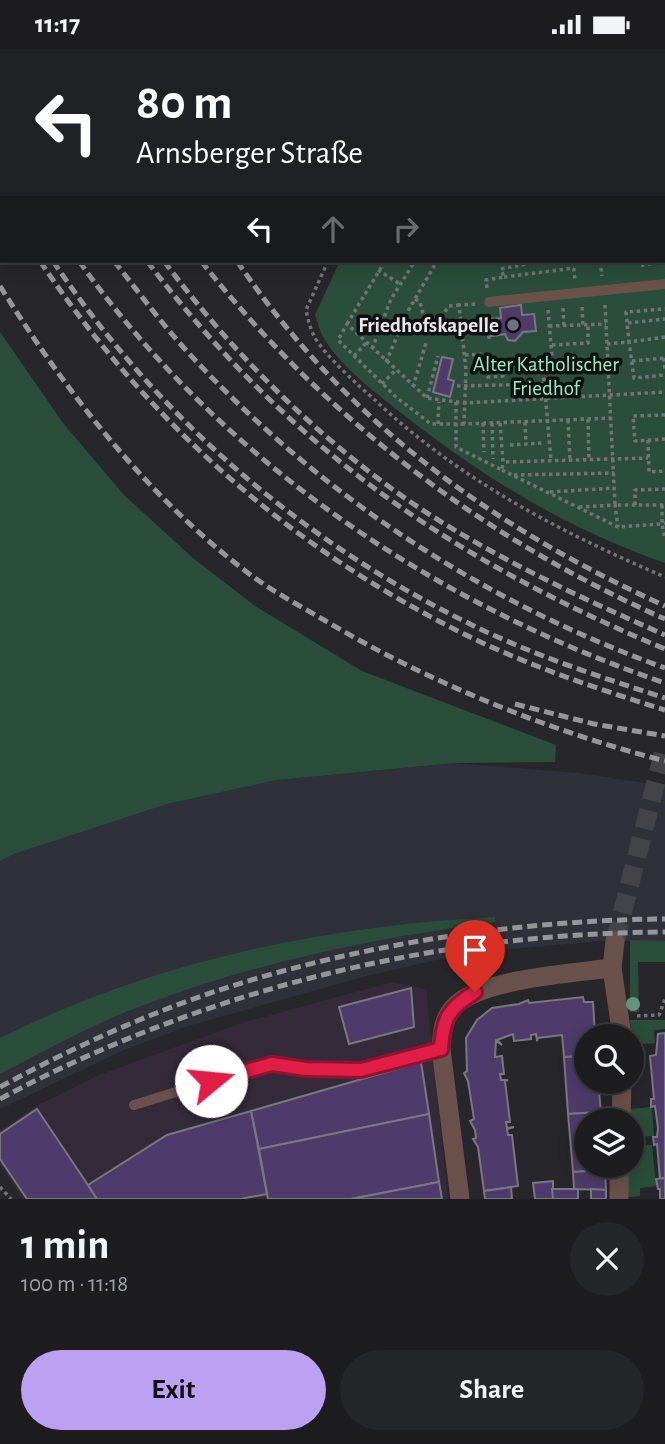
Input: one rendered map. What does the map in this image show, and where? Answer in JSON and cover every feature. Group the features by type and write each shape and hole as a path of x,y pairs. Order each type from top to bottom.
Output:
{"street":[{"path":"615,941 612,968 622,1024"},
{"path":"460,1199 441,1049 442,1025 455,1005 475,992 510,983 612,968"},
{"path":"619,1178 619,1199"}],"lane":[{"path":"486,303 665,284"},
{"path":"134,1105 262,1065 361,1070 441,1049"}],"path":[{"path":"327,263 306,310 315,338 360,387 436,453 495,493 583,540 665,577"},
{"path":"383,263 338,340 382,384 431,424 611,418"},
{"path":"372,349 391,299 414,263"},
{"path":"386,362 415,299 436,263"},
{"path":"500,263 504,277"},
{"path":"501,269 531,263"},
{"path":"600,263 618,527"},
{"path":"638,263 639,266 654,263"},
{"path":"490,342 486,280 574,268"},
{"path":"378,269 400,284"},
{"path":"465,355 485,354 488,377 503,376 504,366 552,357 547,298"},
{"path":"415,299 420,302 427,329 433,331 438,328 443,313 449,306 486,303"},
{"path":"459,305 465,355 464,424"},
{"path":"562,308 564,325"},
{"path":"665,309 626,313 634,378 665,375"},
{"path":"628,323 665,319"},
{"path":"347,324 413,387 427,398 439,402 665,393"},
{"path":"549,326 606,324"},
{"path":"552,345 588,343 588,325"},
{"path":"607,344 665,337"},
{"path":"354,356 366,343"},
{"path":"413,387 426,343"},
{"path":"427,398 438,356"},
{"path":"542,358 551,461"},
{"path":"631,362 664,358 665,370"},
{"path":"382,384 395,371"},
{"path":"457,386 544,384"},
{"path":"557,398 556,387 586,387"},
{"path":"438,425 439,402"},
{"path":"456,403 456,447 618,527 664,524"},
{"path":"665,415 633,416 635,441 665,439"},
{"path":"588,419 589,460"},
{"path":"568,420 570,461"},
{"path":"525,421 526,444"},
{"path":"483,423 484,452"},
{"path":"492,423 493,459"},
{"path":"500,423 502,470"},
{"path":"648,440 649,472 665,471"},
{"path":"510,445 542,443"},
{"path":"503,462 648,458"},
{"path":"512,475 614,473"},
{"path":"547,492 614,488"},
{"path":"635,505 635,490 665,489"},
{"path":"577,507 663,505 665,538"},
{"path":"629,1024 659,1015 665,999"},
{"path":"0,1187 11,1199"}],"shaded area":[{"path":"455,763 579,773 665,786 665,941 602,941 510,949 445,958 366,976 188,1026 124,1050 0,1109 0,861 14,854 167,804 277,780"},
{"path":"392,982 426,989 448,1199 23,1199 0,1165 0,1130 36,1106 99,1075 242,1023"}],"green space":[{"name":"Alter Katholischer Friedhof","path":"339,263 665,263 665,563 563,519 500,483 440,442 376,393 342,362 323,337 315,315"},
{"path":"0,332 63,423 124,495 193,558 255,606 362,671 556,745 555,762 455,763 277,780 167,804 14,854 0,861"},
{"path":"495,917 495,922 361,944 230,976 107,1020 0,1074 0,1038 59,1011 179,968 304,939 367,929"},
{"path":"630,940 665,941 665,962 638,962 639,1012 630,1012"},
{"path":"630,1020 665,1020 665,1029 654,1030 655,1043 644,1044 644,1024 630,1024"},
{"path":"652,1107 654,1136 644,1136 644,1108 640,1108"},
{"path":"644,1145 652,1145 656,1186 640,1188 640,1196 627,1197 627,1178 644,1178"}],"building":[{"name":"Friedhofskapelle","path":"521,305 522,315 534,314 536,331 523,332 515,341 508,340 505,334 491,336 490,319 501,318 500,308"},
{"path":"442,357 453,359 448,379 454,381 450,397 433,392"},
{"path":"411,988 414,1027 349,1044 339,1007"},
{"path":"583,997 584,1002 593,1002 594,1024 574,1024 574,1057 564,1057 562,1035 538,1038 537,1041 536,1034 531,1035 531,1039 514,1041 513,1034 497,1040 502,1045 496,1041 495,1057 502,1056 504,1074 500,1074 501,1080 508,1080 505,1081 510,1122 506,1122 507,1128 514,1127 507,1129 508,1135 512,1135 518,1186 484,1191 478,1147 473,1139 476,1138 475,1130 470,1121 474,1119 468,1081 464,1073 467,1071 466,1038 477,1020 492,1008 528,1000 529,1003"},
{"path":"665,1033 665,1178 660,1179 657,1144 654,1145 653,1137 657,1137 658,1128 655,1106 651,1107 651,1099 654,1099 650,1056 656,1055 658,1034"},
{"path":"564,1057 574,1057 574,1094 599,1094 601,1108 574,1108 574,1114 568,1114"},
{"path":"421,1062 429,1114 259,1149 251,1111"},
{"path":"37,1109 97,1199 27,1199 0,1159 0,1134"},
{"path":"251,1111 267,1194 240,1199 97,1199 88,1185 167,1135"},
{"path":"429,1114 439,1182 351,1199 268,1199 259,1149"},
{"path":"568,1114 574,1114 574,1172 573,1172"},
{"path":"573,1172 574,1178 605,1178 606,1190 574,1189"},
{"path":"665,1178 665,1199 660,1199 656,1179"},
{"path":"553,1181 553,1199 535,1199 533,1183"},
{"path":"439,1182 442,1199 351,1199"},
{"path":"511,1187 512,1199 485,1199 484,1191"},
{"path":"552,1189 578,1189 578,1199 553,1199"},
{"path":"591,1189 606,1190 606,1199 591,1199"}],"tunnel":[{"path":"615,941 665,747"}],"railway":[{"path":"41,263 82,320 176,428 228,477 341,563 402,601 514,657 665,710"},
{"path":"54,263 94,318 139,372 187,423 238,471 292,515 409,592 472,625 543,656 665,698"},
{"path":"81,263 135,333 198,400 266,461 339,517 416,568 496,612 580,651 665,683"},
{"path":"116,263 184,348 235,400 289,449 346,495 467,576 597,641 665,668"},
{"path":"149,263 201,328 258,388 317,442 379,491 444,536 513,577 665,649"},
{"path":"166,263 248,362 311,423 379,479 445,524 506,559 665,635"},
{"path":"203,263 300,372 354,422 411,469 470,512 533,551 598,587 665,619"},
{"path":"238,263 280,319 325,372 374,420 426,464 481,504 540,541 665,606"},
{"path":"0,286 53,366 112,443 178,513 252,576 364,643 447,684 576,735 665,761"},
{"path":"515,704 594,724 665,736"},
{"path":"0,1087 134,1022 213,992 275,973 339,957 471,933 602,921 665,919"},
{"path":"0,1099 77,1061 157,1027 322,975 493,943 579,935 665,932"}],"place":[{"name":"Friedhofskapelle","path":"513,325"}],"route":[{"path":"211,1081 272,1064 306,1069 361,1070 441,1049 442,1025 455,1005 475,992"}]}
